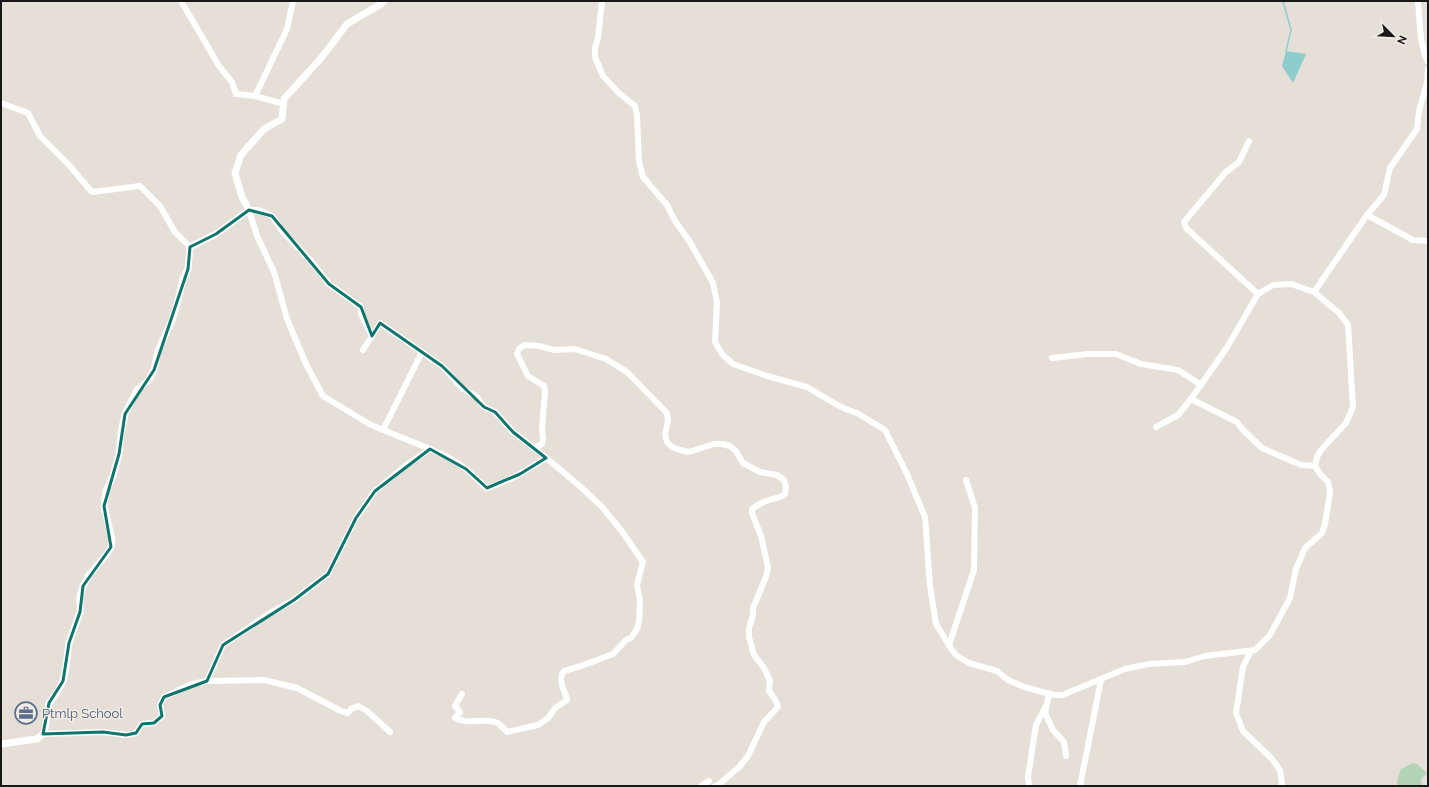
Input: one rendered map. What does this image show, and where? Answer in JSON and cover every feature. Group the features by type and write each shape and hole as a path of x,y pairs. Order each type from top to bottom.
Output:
{"main road":[{"path":"1,744 37,738 43,734 45,729 49,703 63,681 70,643 80,612 80,597 83,586 89,575 111,547 112,540 104,506 106,491 113,476 119,454 125,414 137,390 148,381 154,370 158,351 172,320 177,304 182,279 190,264 190,247 216,234 249,210 242,197 235,173 241,155 264,129 282,119 284,99 322,56 347,24 384,1"}],"street":[{"path":"181,1 219,66 232,82 236,94 255,96 284,104"},
{"path":"255,96 287,30 293,1"},
{"path":"602,1 595,57 603,76 620,94 635,106 637,115 639,162 643,176 667,205 675,222 690,242 713,283 718,302 715,342 722,354 733,364 767,376 807,387 839,406 857,413 885,430 907,474 925,517 930,586 936,624 956,655 969,663 991,668 1008,680 1024,687 1049,693 1062,694 1101,680 1125,669 1149,664 1185,662 1205,656 1255,650 1270,635 1290,598 1296,569 1303,552 1322,533 1325,524 1330,492 1329,486 1328,482 1315,466 1317,457 1321,450 1346,423 1353,407 1348,325 1339,313 1314,292 1291,284 1273,285 1258,294 1226,349 1178,415 1156,427"},
{"path":"1418,1 1422,44 1424,54 1428,62"},
{"path":"1314,292 1367,215 1384,195 1390,168 1417,129 1419,110 1427,82 1428,69"},
{"path":"1,103 28,113 40,136 68,164 92,192 140,186 160,206 175,232 190,247"},
{"path":"1249,141 1239,162 1226,172 1184,222 1186,228 1258,294"},
{"path":"372,336 361,314 361,307 329,284 311,261 282,231 272,216 258,210 249,210 257,236 274,272 287,319 306,364 323,396 371,425 446,456 466,469 486,488 497,485 520,474 546,458"},
{"path":"1367,215 1414,240 1428,241"},
{"path":"363,350 380,323 442,366 463,389 476,397 484,407 496,412 513,432 546,458 602,507 621,530 643,562 637,585 640,611 637,629 631,638 626,640 613,654 581,666 564,670 561,674 567,700 555,708 548,718 538,725 507,732 496,722 483,720 467,722 461,721 455,718 460,712 455,706 462,694"},
{"path":"534,448 542,444 543,440 542,429 545,390 544,386 528,376 520,361 517,354 518,349 524,345 539,346 554,350 575,349 606,359 627,372 667,413 668,420 665,435 667,442 672,447 689,452 714,444 730,446 736,451 743,463 760,472 777,475 784,480 786,487 785,494 780,498 767,500 752,509 768,567 766,577 753,608 753,615 749,628 749,637 754,655 757,661 764,668 770,681 769,691 778,707 764,722 748,756 739,767 715,786"},
{"path":"383,430 422,352"},
{"path":"1052,358 1088,354 1116,354 1140,364 1178,370 1201,385"},
{"path":"1191,399 1237,422 1243,430 1262,448 1301,465 1315,466"},
{"path":"207,681 223,645 270,613 294,600 328,574 356,518 375,491 405,466 430,449"},
{"path":"949,644 974,570 975,508 966,480"},
{"path":"1251,651 1243,667 1236,713 1243,731 1272,759 1280,770 1281,786"},
{"path":"43,734 103,732 126,736 136,733 142,724 154,723 162,716 160,705 164,697 192,684 207,681 264,680 297,688 341,711 348,713 351,709 358,706 367,711 390,732"},
{"path":"1080,786 1101,680"},
{"path":"1028,786 1036,725 1045,708 1049,693"},
{"path":"1045,708 1045,713 1053,730 1064,742 1066,756"},
{"path":"701,786 709,781"}],"highlighted area":[{"path":"249,210 272,216 329,284 361,307 372,336 380,323 442,366 484,407 495,412 513,432 546,458 520,474 487,488 466,469 430,449 375,491 356,518 328,574 294,600 223,645 207,681 164,697 160,705 162,716 154,723 142,724 136,733 126,735 103,732 43,734 49,703 63,681 69,643 80,612 83,586 111,547 104,506 119,454 125,414 154,370 188,269 190,247 216,234"}],"green space":[{"path":"1413,763 1417,764 1427,773 1421,779 1422,786 1400,786 1397,784 1401,769"}],"water":[{"path":"1286,51 1306,54 1293,83 1282,66"}],"waterway":[{"path":"1283,1 1291,30 1286,51"}],"place":[{"name":"Ptmlp School","path":"26,713"}]}
